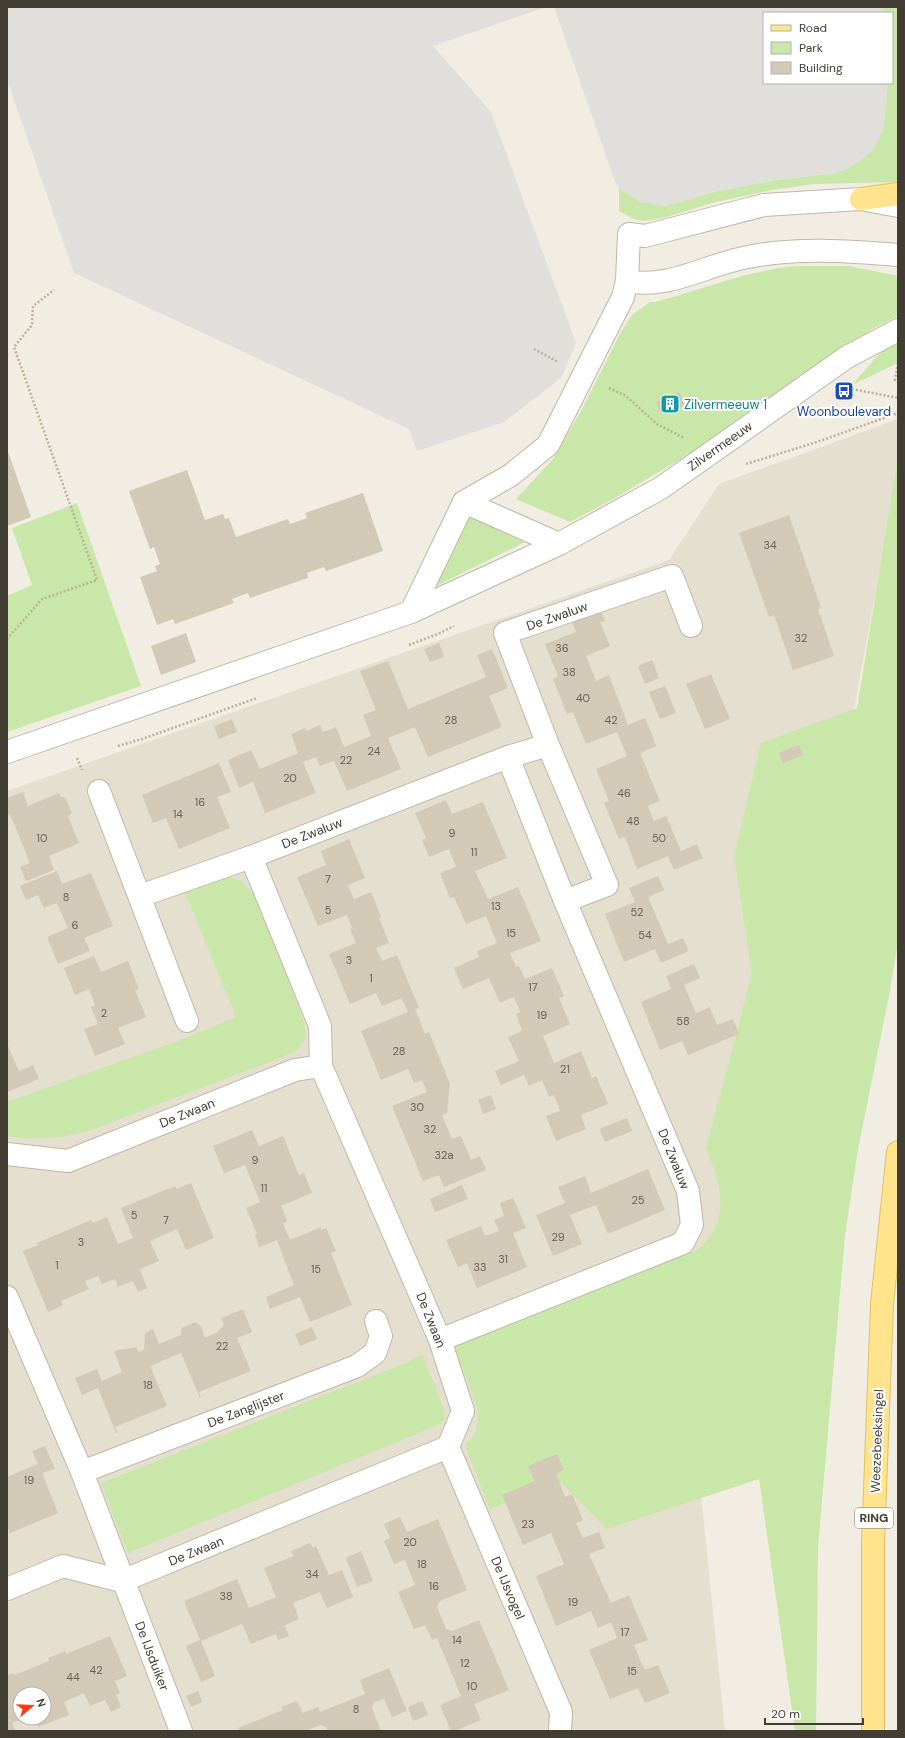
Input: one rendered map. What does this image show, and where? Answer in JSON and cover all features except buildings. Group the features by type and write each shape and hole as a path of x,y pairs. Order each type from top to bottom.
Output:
{"main road":[{"path":"861,199 898,194"},
{"name":"Weezebeeksingel","path":"873,1731 873,1543 882,1304 898,1152"}],"street":[{"path":"411,612 464,502 511,475 548,445 622,297 627,281 629,234 645,236 764,205 861,199 898,206"},
{"path":"627,281 638,283 660,282 748,257 783,252 853,251 898,255"},
{"name":"Zilvermeeuw","path":"7,752 411,612 559,544 661,488 848,357 898,330"},
{"path":"464,502 559,544"},
{"name":"De Zwaluw","path":"565,901 606,885 548,745 505,633 672,576 691,626"},
{"name":"De Zwaluw","path":"140,896 250,857 508,757 548,745"},
{"name":"De Zwaluw","path":"440,1340 683,1243 692,1225 688,1191 565,901 508,757"},
{"path":"99,791 187,1021"},
{"path":"250,857 320,1026 321,1066"},
{"name":"De Zwaan","path":"7,1154 68,1161 295,1070 321,1066 440,1340 463,1411 448,1447 122,1581"},
{"path":"7,1297 82,1472 122,1581"},
{"name":"De Zanglijster","path":"82,1472 357,1366 375,1352 381,1336 376,1321"},
{"name":"De IJsvogel","path":"448,1447 561,1712 560,1731"},
{"path":"7,1589 63,1566 122,1581"},
{"name":"De IJsduiker","path":"122,1581 181,1731"}],"path":[{"path":"7,639 42,599 96,580 14,347 32,325 33,306 54,290"},
{"path":"534,349 626,396 657,424 712,451"},
{"path":"898,363 895,380 898,381"},
{"path":"846,393 852,389 898,398"}],"shaded area":[{"path":"7,7 546,7 433,46 491,112 576,343 561,378 504,422 417,451 409,429 74,273 7,80"},
{"path":"554,7 882,7 884,12 763,12 763,84 888,84 883,131 872,151 857,163 837,173 775,180 718,191 665,206 640,202 619,188 614,179"},
{"path":"898,419 898,470 819,900 730,1209 686,1345 725,1731 7,1731 7,791 669,560 719,484"}],"green space":[{"path":"882,7 898,7 898,182 814,184 772,190 716,202 663,218 644,221 634,219 619,211 619,188 629,195 665,206 718,191 775,180 837,173 883,131 888,84 893,84 893,12 884,12"},
{"path":"849,266 898,276 898,316 874,328 689,454 615,498 570,522 516,499 553,459 581,411 621,332 632,315 650,302 671,298 733,278 785,267"},
{"path":"898,343 898,363 852,385 886,346"},
{"path":"898,457 898,941 889,996 858,1149 845,1235 818,1547 816,1731 795,1731 759,1479 607,1529 560,1482 490,1509 465,1446 476,1431 477,1410 466,1376 452,1346 696,1251 708,1239 715,1227 719,1215 719,1189 716,1175 706,1148 752,974 734,856 761,743 857,708"},
{"path":"77,503 141,686 7,732 7,596 32,585 12,528"},
{"path":"464,514 525,542 434,587"},
{"path":"229,877 241,881 255,896 302,1016 305,1036 295,1052 86,1132 46,1138 7,1136 7,1102 183,1039 236,1017 185,892"},
{"path":"422,1354 444,1409 445,1418 438,1425 128,1553 101,1483 406,1363"}],"place":[{"name":"Woonboulevard","path":"844,391"},
{"name":"Zilvermeeuw 1","path":"670,404"}]}
